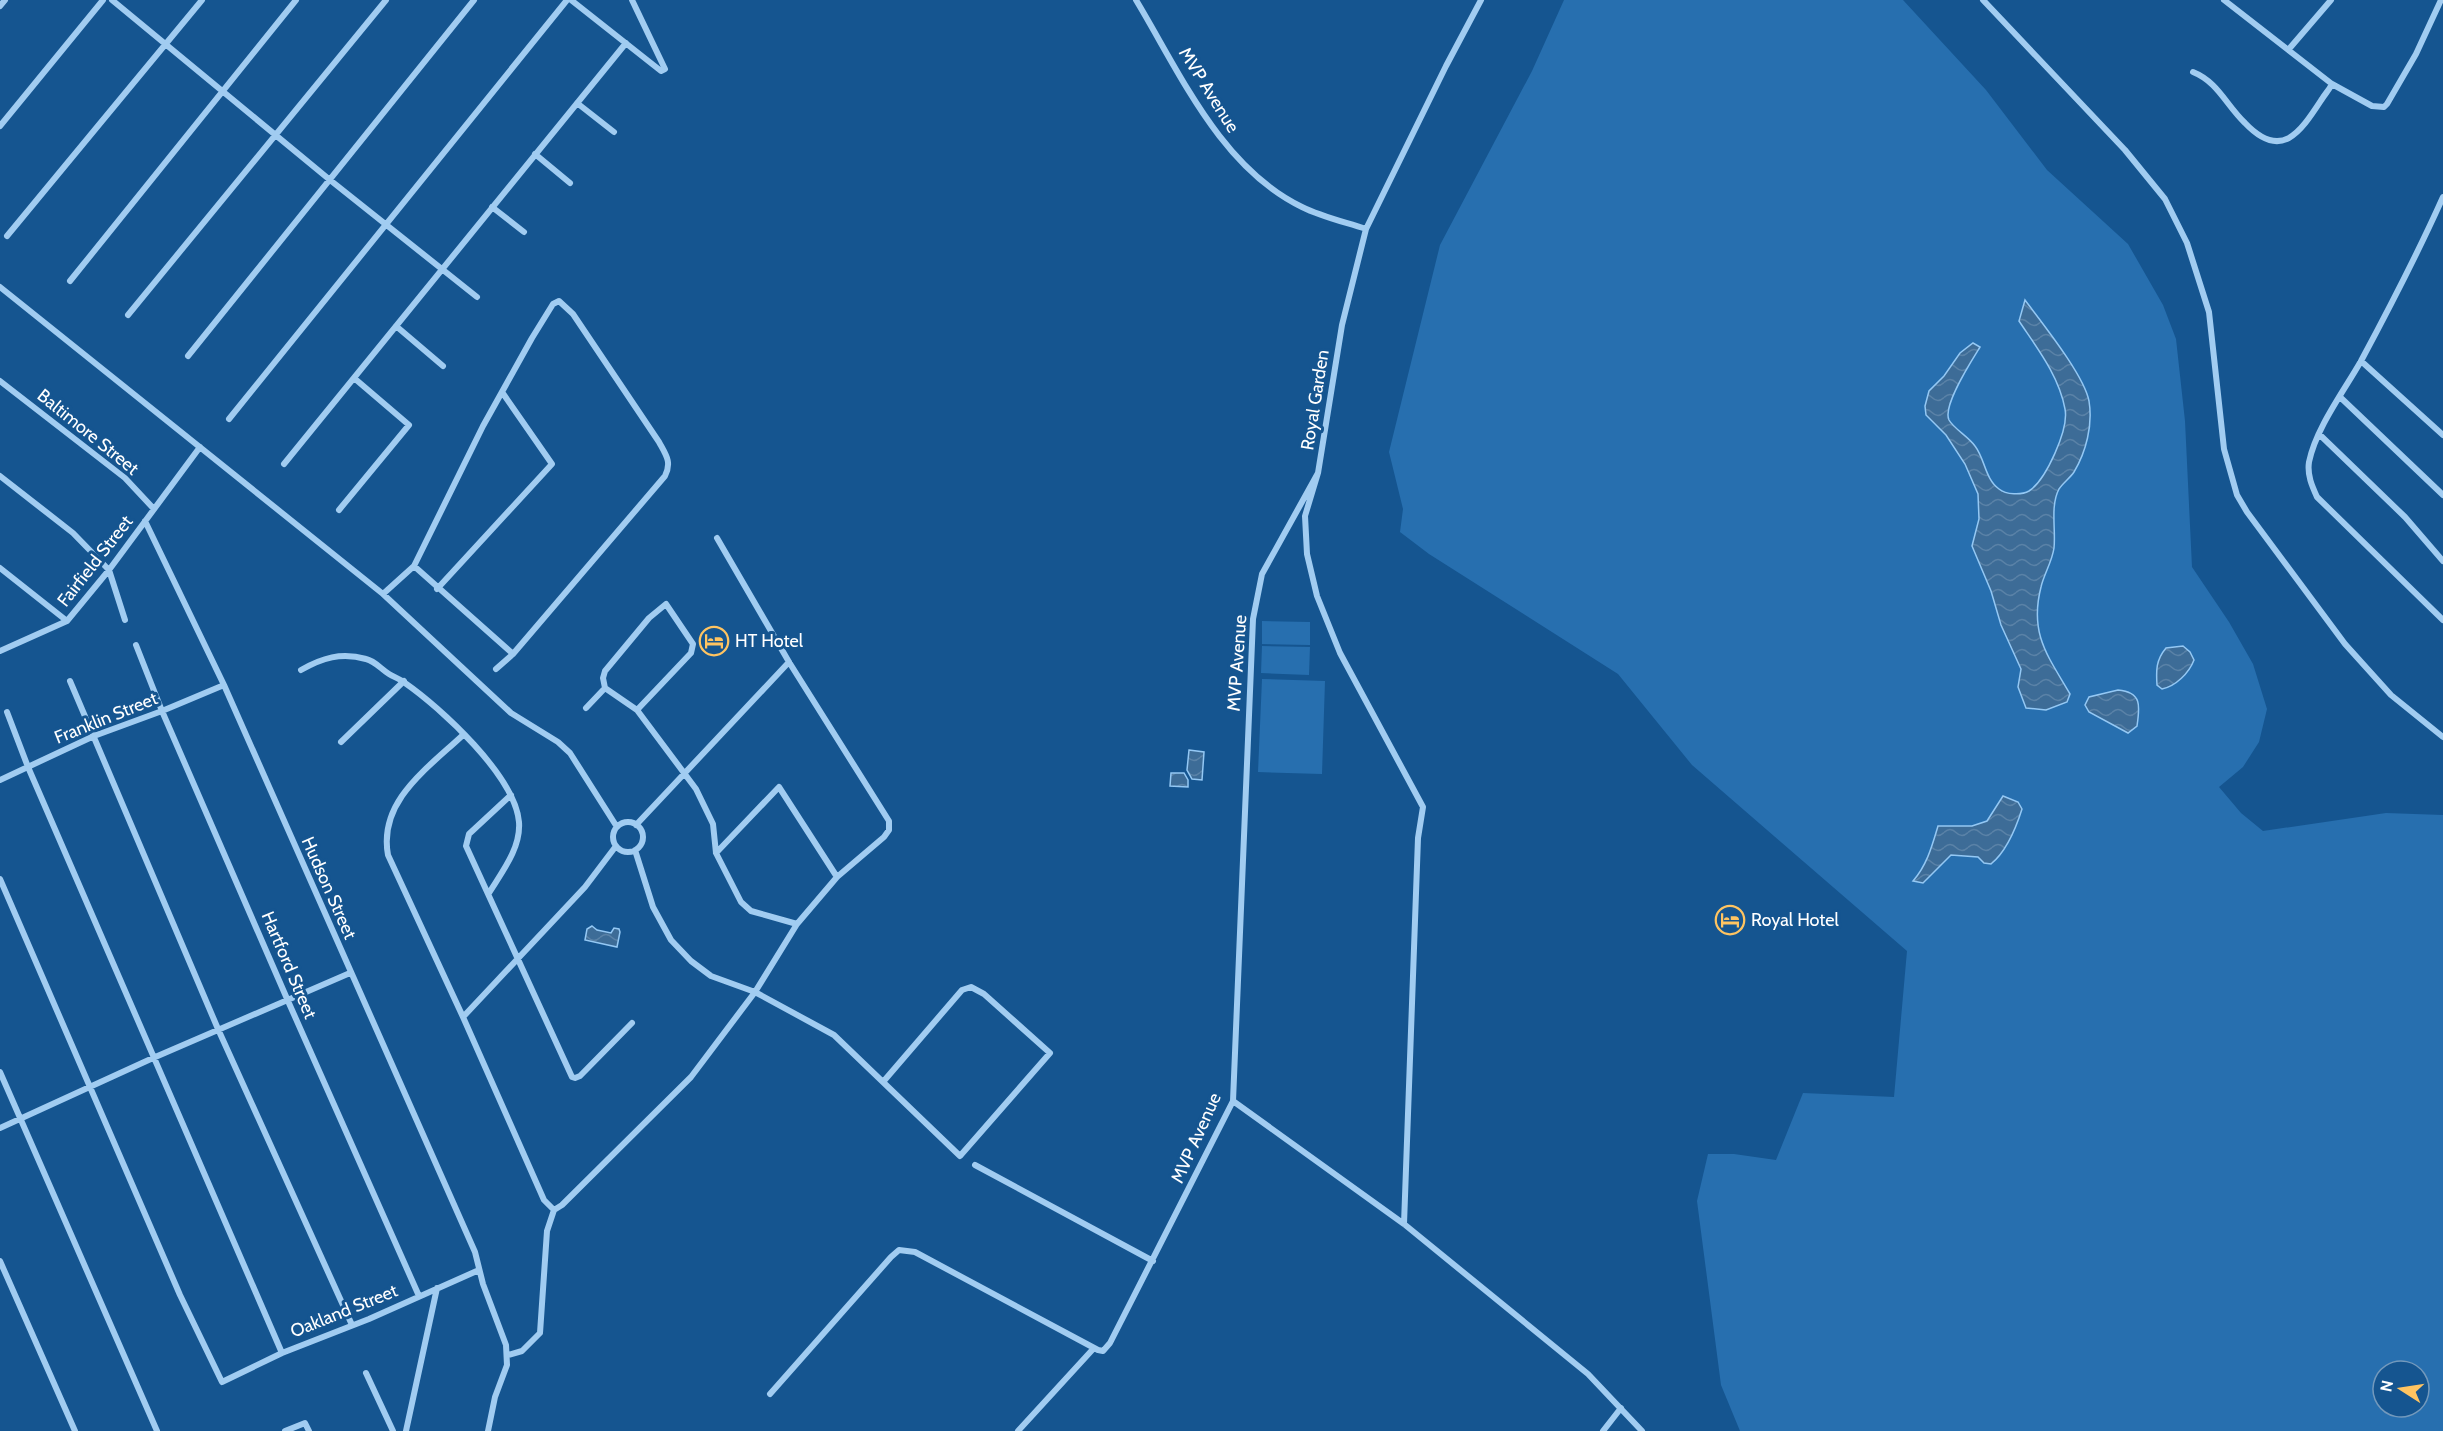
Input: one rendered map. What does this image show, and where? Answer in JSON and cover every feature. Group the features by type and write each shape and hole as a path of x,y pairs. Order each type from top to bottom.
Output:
{"street":[{"path":"0,6 5,0"},
{"path":"0,126 103,0"},
{"path":"112,0 385,225 477,297"},
{"path":"7,236 202,0"},
{"path":"70,280 296,0"},
{"path":"128,315 386,0"},
{"path":"188,356 474,0"},
{"path":"229,419 569,0 663,70 632,0"},
{"name":"MVP Avenue","path":"1136,0 1213,130 1242,164 1265,184 1302,207 1366,229"},
{"name":"Royal Garden","path":"1404,1224 1418,838 1423,807 1340,653 1317,596 1307,554 1305,516 1318,473 1342,325 1366,229 1446,66 1482,0"},
{"path":"1983,0 2125,150 2165,199 2187,243 2209,312 2224,448 2237,495 2247,512 2345,645 2391,695 2443,738"},
{"path":"2289,48 2331,0"},
{"path":"2229,2 2332,84 2364,103 2384,107 2416,54 2441,0"},
{"path":"284,464 626,43"},
{"path":"2193,72 2203,76 2222,92 2244,123 2268,140 2285,141 2296,135 2332,84"},
{"path":"577,103 614,132"},
{"path":"535,154 570,183"},
{"path":"2443,198 2361,361 2320,435 2308,470 2317,497 2443,620"},
{"path":"492,207 524,231"},
{"path":"0,286 383,594 511,713 558,742 570,753 617,826"},
{"path":"383,594 414,566 502,392 553,304 559,301 573,314 659,442 669,463 665,476 513,654 496,669"},
{"path":"396,326 443,366"},
{"path":"2361,361 2443,435"},
{"path":"339,510 409,425 354,378"},
{"name":"Baltimore Street","path":"0,381 124,478 154,509"},
{"path":"437,589 552,464 502,392"},
{"path":"2340,397 2443,495"},
{"path":"2320,435 2405,517 2443,561"},
{"name":"Fairfield Street","path":"0,651 67,621 109,570 200,447"},
{"name":"MVP Avenue","path":"1094,1348 1103,1351 1107,1348 1233,1101 1253,619 1262,574 1318,473"},
{"path":"0,476 73,533 109,570 125,620"},
{"name":"Hudson Street","path":"145,521 224,685 475,1252 479,1270 507,1345 508,1355"},
{"path":"488,1431 495,1397 508,1355 522,1351 540,1332 547,1231 554,1210 562,1205 692,1077 755,992 797,924 837,877 884,837 889,830 889,821 789,662 717,538"},
{"path":"414,566 437,589 513,654"},
{"path":"0,568 67,621"},
{"path":"637,710 691,653 693,644 664,602 604,671 605,688 637,710 684,776 696,789 713,824 716,853 736,895 751,911 797,924"},
{"name":"Hartford Street","path":"136,645 162,711 419,1296"},
{"path":"301,670 321,659 348,656 370,660 388,674 404,681 491,762 511,795 519,819 518,833 509,861 489,893"},
{"path":"636,825 789,662"},
{"path":"70,681 218,1029 352,1325"},
{"path":"341,742 404,681"},
{"name":"Franklin Street","path":"0,780 94,736 224,685"},
{"path":"586,708 605,688"},
{"path":"7,712 28,767 282,1353"},
{"path":"463,735 400,796 390,815 386,834 388,855 544,1200 554,1210"},
{"path":"716,853 779,787 837,877"},
{"path":"511,795 474,829 466,840 468,854 489,893 572,1077 580,1076 632,1023"},
{"path":"635,850 623,851 616,846 613,834 617,826 628,822 636,825 642,837 635,850 653,907 671,940 691,961 711,976 755,992 834,1035 960,1156 1050,1053 984,994 971,987 962,990 883,1082"},
{"path":"463,1017 585,887 616,846"},
{"path":"0,879 90,1088"},
{"path":"0,1128 218,1029 350,973"},
{"path":"0,1072 157,1431"},
{"name":"Oakland Street","path":"90,1088 180,1295 222,1382 282,1353 479,1270"},
{"path":"1233,1101 1404,1224 1587,1374 1641,1431"},
{"path":"975,1165 1153,1261"},
{"path":"770,1394 891,1257 899,1250 915,1252 1094,1348 1018,1431"},
{"path":"0,1261 75,1431"},
{"path":"406,1431 437,1288"},
{"path":"366,1373 393,1431"},
{"path":"1603,1431 1621,1408"},
{"path":"285,1431 305,1423 309,1431"}],"shaded area":[{"path":"1564,0 1903,0 1986,90 2047,170 2128,244 2163,305 2176,339 2185,421 2192,567 2229,622 2253,664 2267,709 2259,742 2243,767 2219,787 2241,813 2263,831 2386,813 2443,815 2443,1431 1740,1431 1721,1385 1697,1201 1708,1154 1734,1154 1776,1160 1803,1093 1894,1097 1907,951 1692,765 1618,674 1429,554 1400,532 1403,509 1389,452 1440,245 1532,71"},
{"path":"1262,621 1310,622 1310,645 1262,644"},
{"path":"1262,646 1310,647 1309,675 1261,673"},
{"path":"1262,679 1325,681 1322,774 1258,772"}],"water":[{"path":"2025,300 2062,349 2079,377 2086,390 2090,410 2088,438 2082,456 2074,472 2056,496 2054,548 2042,582 2038,604 2037,618 2043,644 2070,694 2067,702 2046,710 2026,708 2018,687 2021,669 2001,625 1991,591 1972,546 1979,519 1978,494 1965,464 1946,435 1926,415 1925,406 1929,391 1944,376 1960,353 1973,343 1980,347 1954,394 1948,413 1949,420 1975,446 1991,480 1999,489 2018,494 2029,491 2036,485 2049,465 2060,441 2065,409 2053,374 2019,321"},
{"path":"2183,646 2194,660 2192,665 2177,682 2162,689 2157,685 2157,665 2160,657 2166,648"},
{"path":"2118,690 2132,694 2138,701 2137,726 2128,733 2089,712 2085,705 2089,697"},
{"path":"1189,750 1204,752 1202,780 1192,779 1187,770"},
{"path":"1171,773 1184,773 1188,780 1188,787 1170,786"},
{"path":"2003,796 2018,802 2022,809 2010,839 1997,859 1991,864 1984,863 1978,857 1951,855 1923,883 1913,881 1925,862 1938,826 1972,826 1987,821"},
{"path":"592,926 597,930 611,933 614,928 619,929 617,947 585,940 587,929"}],"place":[{"name":"HT Hotel","path":"714,641"},
{"name":"Royal Hotel","path":"1730,920"}]}
